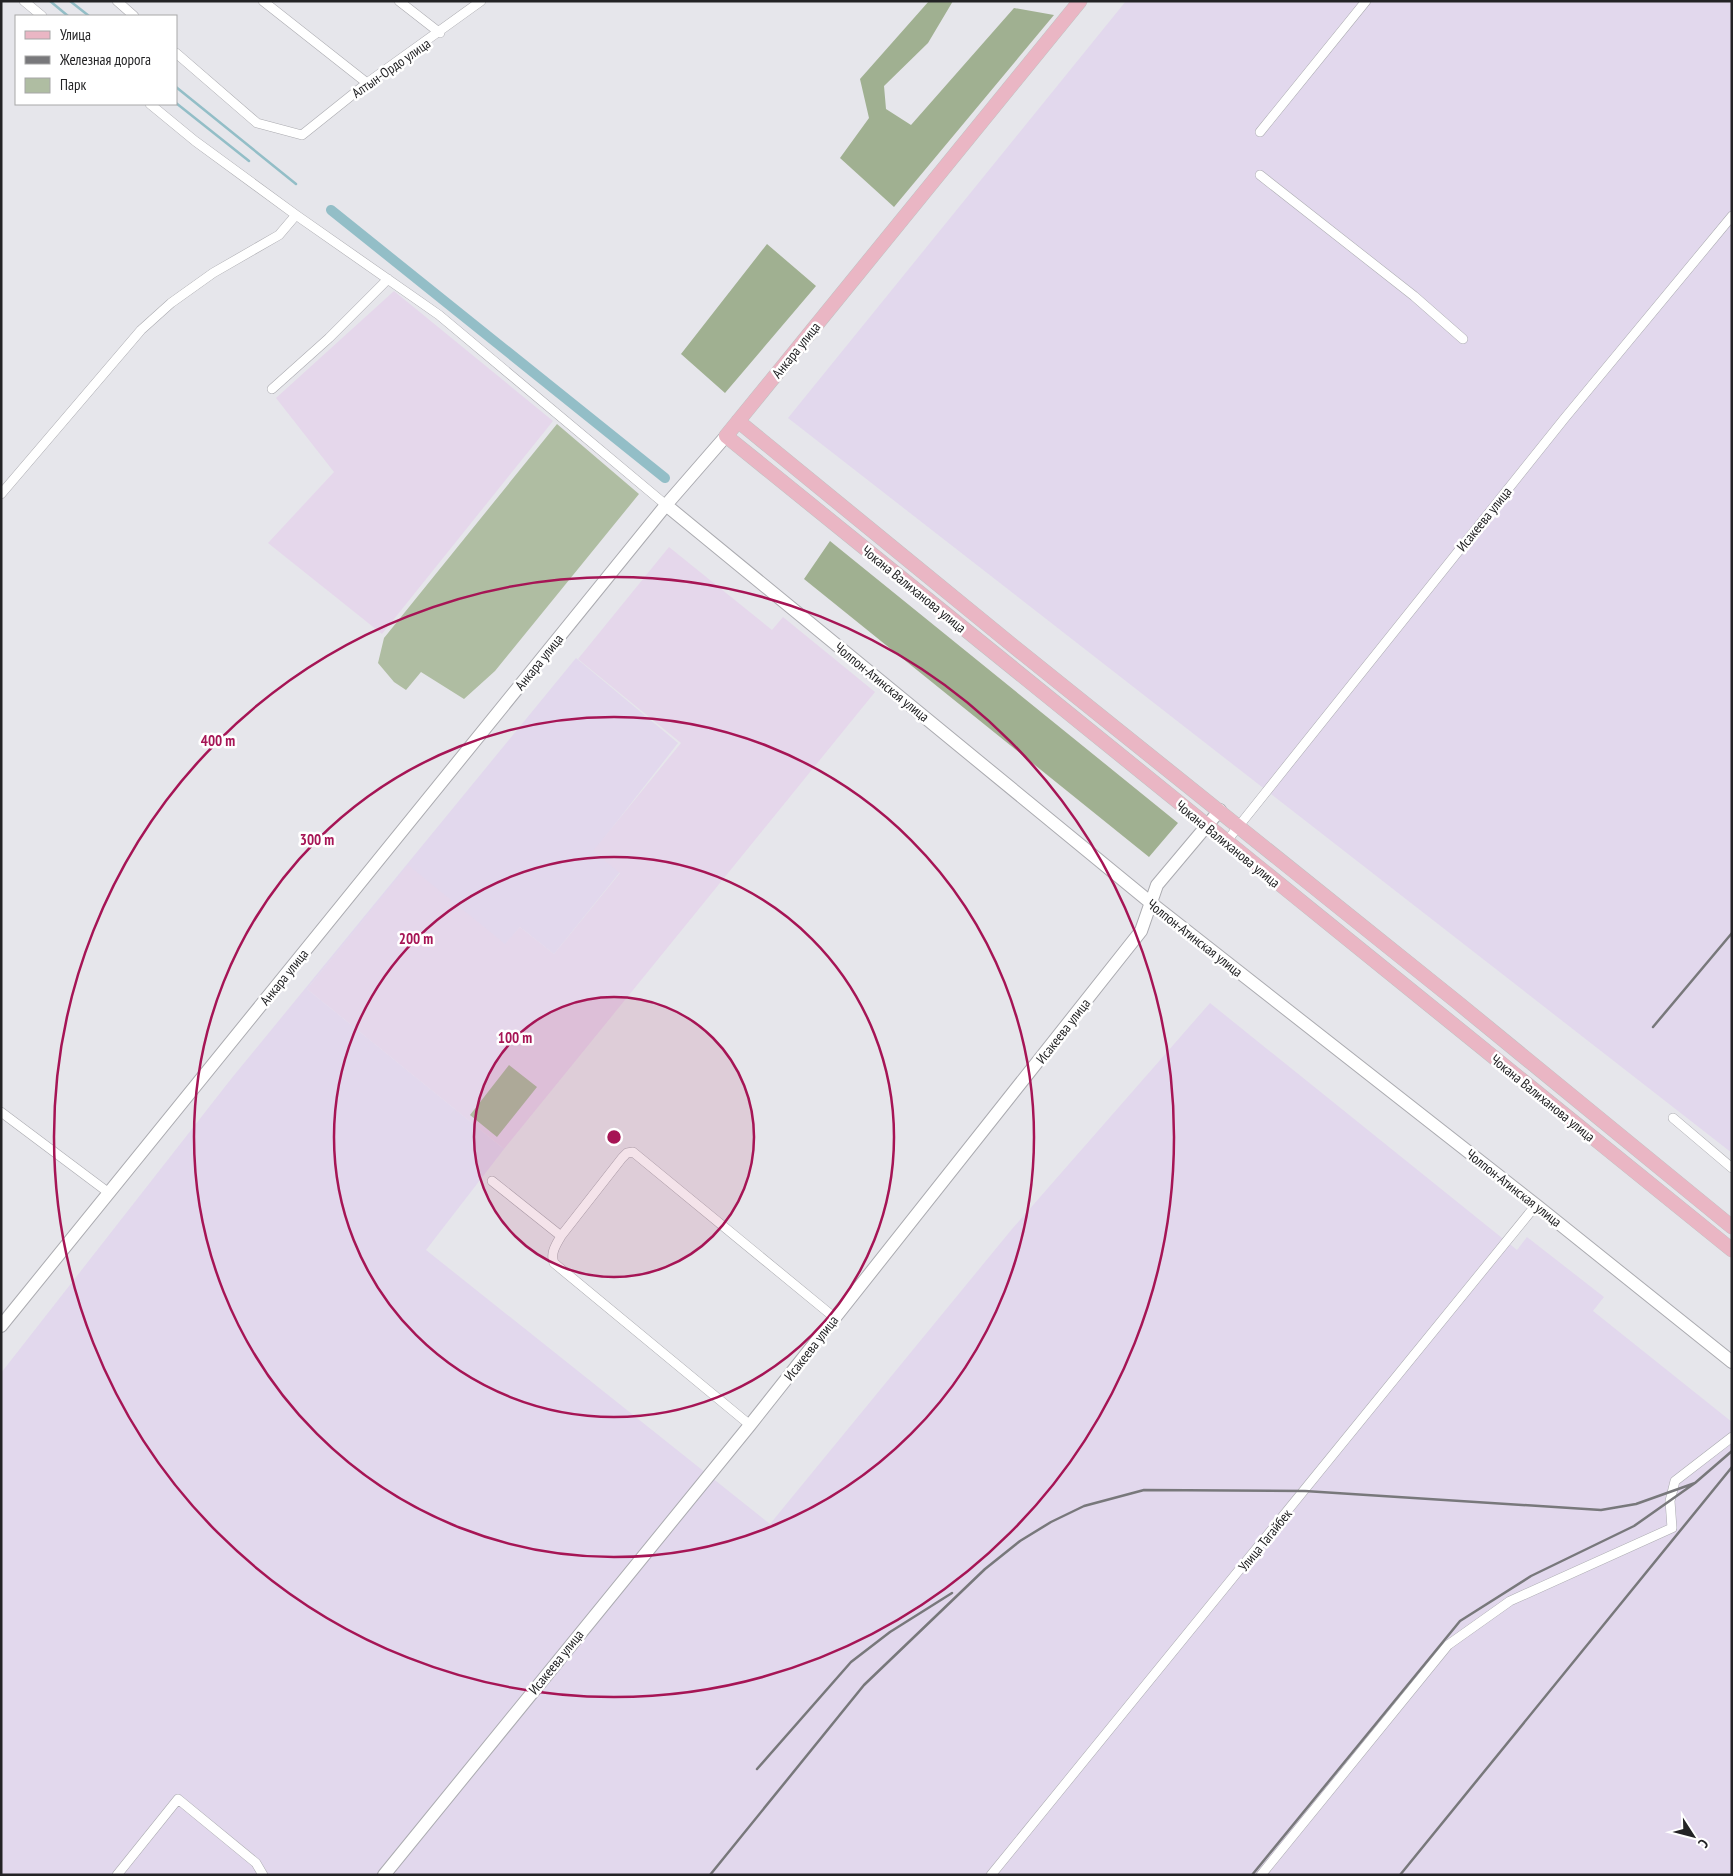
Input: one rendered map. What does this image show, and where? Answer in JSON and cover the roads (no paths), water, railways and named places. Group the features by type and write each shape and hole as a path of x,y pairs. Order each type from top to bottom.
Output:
{"main road":[{"name":"Анкара улица","path":"726,436 1080,1"},
{"name":"Чокана Валиханова улица","path":"738,421 1012,645 1457,1002 1732,1227"},
{"name":"Чокана Валиханова улица","path":"726,436 1732,1250"},
{"path":"1000,659 1012,645"},
{"path":"1444,1018 1457,1002"}],"street":[{"path":"24,1 41,15"},
{"path":"117,1 133,15"},
{"path":"264,1 367,83"},
{"path":"399,1 440,33"},
{"name":"Алтын-Ордо улица","path":"178,55 257,123 302,136 367,83 440,33 481,1"},
{"path":"1260,132 1366,1"},
{"path":"151,105 195,141 296,215 439,315 666,505"},
{"path":"1260,175 1406,290 1463,339"},
{"path":"1,494 141,330 171,302 213,273 279,235 296,215"},
{"name":"Исакеева улица","path":"1226,842 1570,412 1732,216"},
{"path":"272,389 388,279"},
{"name":"Анкара улица","path":"1,1326 666,505 726,436"},
{"name":"Чолпон-Атинская улица","path":"666,505 1151,903 1536,1205 1732,1362"},
{"name":"Исакеева улица","path":"384,1875 750,1425 1141,931 1161,880 1220,810"},
{"path":"1,1112 108,1194"},
{"path":"1673,1118 1732,1168"},
{"path":"750,1425 554,1263 552,1258 554,1248 561,1236 622,1158 626,1153 633,1152 835,1318"},
{"path":"492,1181 561,1236"},
{"name":"Улица Тагайбек","path":"991,1875 1536,1205"},
{"path":"1261,1875 1448,1645 1510,1601 1672,1528 1670,1501 1675,1481 1732,1437"},
{"path":"117,1875 178,1799 256,1863 263,1875"}],"waterway":[{"path":"50,1 67,15"},
{"path":"70,1 88,15"},
{"path":"178,89 296,184"},
{"path":"178,105 249,161"},
{"path":"331,210 665,478"}],"railway":[{"path":"1653,1027 1732,933"},
{"path":"1252,1875 1460,1621 1531,1576 1634,1526 1695,1483 1732,1451"},
{"path":"1400,1875 1732,1467"},
{"path":"710,1875 864,1685 985,1569 1020,1541 1051,1522 1084,1506 1144,1490 1305,1491 1601,1510 1636,1504 1695,1483"},
{"path":"757,1769 851,1662 890,1632 952,1593"}]}
